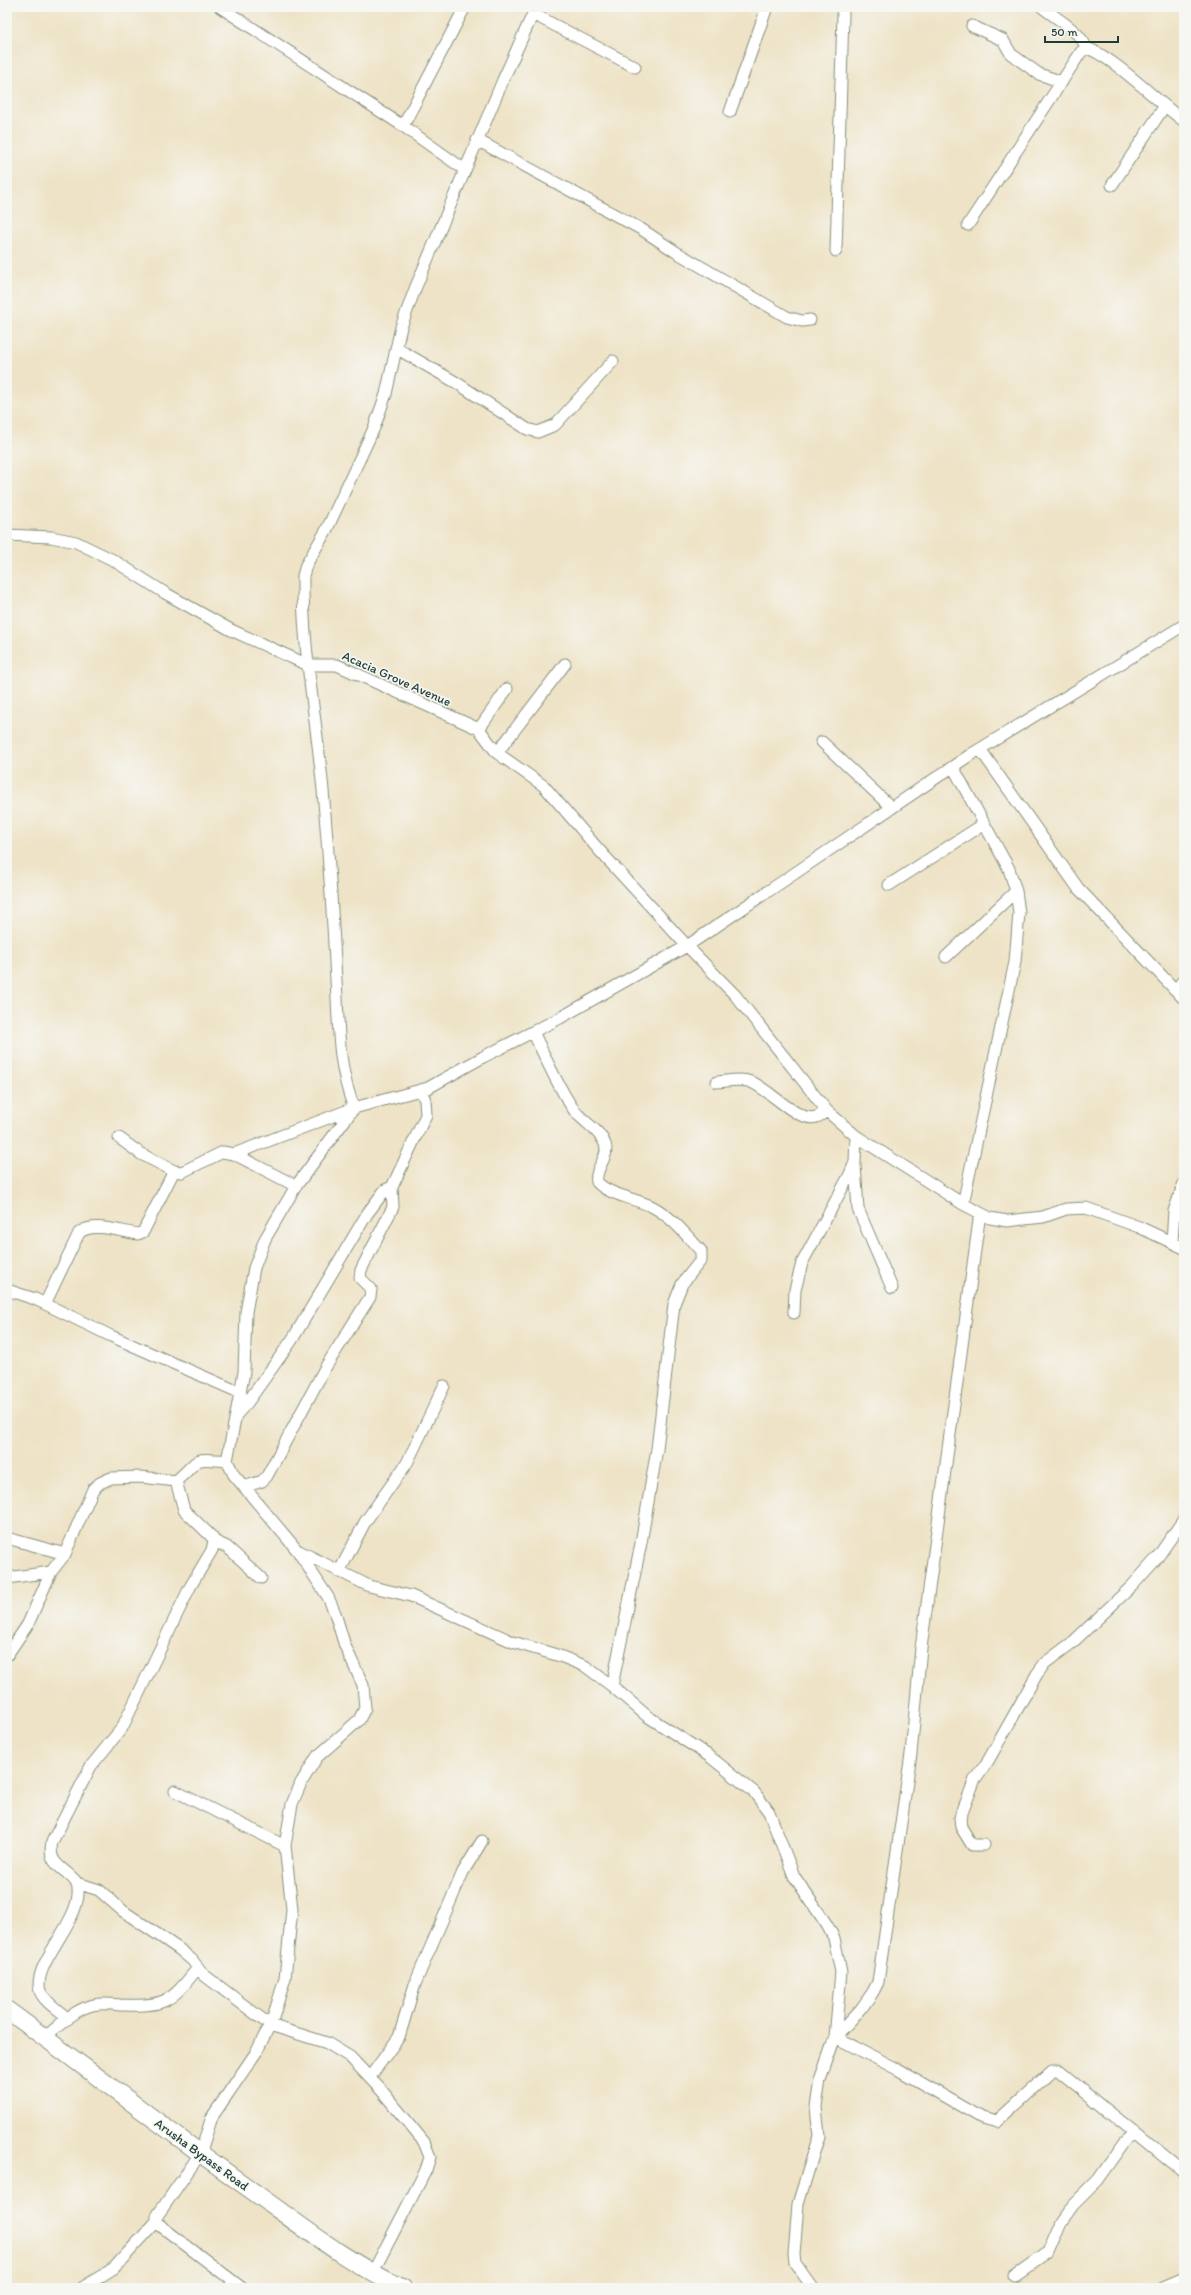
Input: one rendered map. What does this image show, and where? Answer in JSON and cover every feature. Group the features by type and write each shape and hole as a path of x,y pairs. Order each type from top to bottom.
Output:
{"main road":[{"name":"Arusha Bypass Road","path":"7,2010 200,2154 324,2242 372,2272 403,2288"}],"street":[{"path":"220,7 403,126 465,170"},
{"path":"403,126 465,7"},
{"path":"730,112 767,7"},
{"path":"836,251 841,7"},
{"path":"1042,7 1079,35 1085,42 1086,48"},
{"path":"354,1108 348,1093 338,1040 336,981 324,800 308,665 303,576 306,565 327,529 374,428 386,394 396,348 414,289 477,140 535,10 635,67"},
{"path":"972,26 1003,40 1011,54 1039,74 1062,82"},
{"path":"968,225 1086,48"},
{"path":"1086,48 1107,58 1164,107 1184,120"},
{"path":"1112,185 1164,107"},
{"path":"477,140 641,229 683,256 787,317 802,321 810,320"},
{"path":"396,348 457,383 527,428 538,432 555,425 614,361"},
{"name":"Acacia Grove Avenue","path":"7,535 51,537 76,542 113,560 165,593 231,630 308,665 337,666 479,729 497,753 544,786 599,850 687,946 735,994 827,1111 856,1136 963,1204 990,1218 1007,1221 1043,1217 1066,1210 1086,1208 1139,1226 1184,1248"},
{"path":"234,1154 354,1108 420,1090 444,1080 483,1057 560,1018 687,946 980,749 1184,624"},
{"path":"497,753 565,664"},
{"path":"479,729 506,689"},
{"path":"822,742 892,808"},
{"path":"980,749 1078,888 1184,999"},
{"path":"953,767 1009,869 1016,891 1019,913 1015,962 963,1204"},
{"path":"889,885 984,824"},
{"path":"946,957 1016,891"},
{"path":"1176,990 1184,979"},
{"path":"533,1032 574,1110 601,1137 605,1144 605,1156 597,1173 597,1182 605,1188 654,1207 682,1230 701,1250 701,1260 682,1284 674,1304 657,1449 641,1542 612,1686"},
{"path":"717,1082 744,1080 755,1084 793,1110 807,1117 815,1117 827,1111"},
{"path":"244,1487 262,1481 267,1476 325,1368 370,1297 371,1289 360,1278 360,1274 393,1207 392,1187 426,1114 425,1100 420,1090"},
{"path":"82,2288 114,2268 157,2221 157,2216 162,2206 200,2154 212,2117 257,2051 270,2025 282,1994 292,1909 285,1846 292,1804 310,1766 317,1757 359,1720 365,1708 363,1685 345,1646 335,1613 314,1574 297,1550 244,1487 227,1462 241,1393 249,1286 265,1239 296,1186 354,1108"},
{"path":"856,1136 855,1162 858,1209 892,1288"},
{"path":"119,1138 142,1154 174,1171 182,1172 223,1152 234,1154 296,1186"},
{"path":"794,1313 796,1284 802,1263 855,1162"},
{"path":"44,1304 79,1233 84,1229 97,1228 138,1234 143,1232 174,1171"},
{"path":"1172,1242 1174,1211 1184,1183"},
{"path":"236,1414 247,1403 292,1340 367,1214 385,1190 392,1187"},
{"path":"835,2037 861,2009 873,1992 879,1974 911,1754 921,1648 980,1213"},
{"path":"7,1290 44,1304 111,1336 241,1393"},
{"path":"340,1572 365,1522 406,1463 444,1386"},
{"path":"176,1481 193,1462 202,1458 227,1462"},
{"path":"7,1655 28,1624 51,1572 65,1554 89,1496 100,1483 111,1478 130,1477 176,1481"},
{"path":"176,1481 184,1510 214,1541 227,1547 261,1578"},
{"path":"984,1845 972,1845 967,1840 961,1827 960,1818 975,1779 988,1761 1037,1674 1046,1663 1073,1642 1132,1586 1156,1558 1184,1519"},
{"path":"7,1538 65,1554"},
{"path":"214,1541 212,1550 188,1592 122,1728 94,1762 52,1842 50,1855 54,1862 77,1883 99,1890 123,1911 186,1954 198,1969 270,2025 340,2049 370,2076 424,2142 430,2157 426,2170 372,2272"},
{"path":"297,1550 369,1586 410,1596 513,1642 568,1659 585,1666 612,1686 647,1716 735,1775 754,1792 769,1812 794,1876 834,1938 841,1972 835,2037 820,2080 816,2107 819,2136 804,2184 796,2225 795,2263 813,2288"},
{"path":"7,1578 51,1572"},
{"path":"175,1791 285,1846"},
{"path":"370,2076 398,2037 415,1984 426,1958 463,1872 482,1840"},
{"path":"68,2018 45,1999 40,1992 40,1985 47,1962 76,1906 79,1890 77,1883"},
{"path":"45,2037 68,2018 94,2004 159,2004 177,1994 198,1969"},
{"path":"835,2037 897,2069 982,2118 996,2122 1054,2070 1058,2070 1184,2172"},
{"path":"1014,2276 1048,2252 1061,2222 1073,2205 1098,2180 1125,2142 1136,2133"},
{"path":"157,2221 162,2227 242,2288"},
{"path":"1163,2288 1184,2279"}]}
